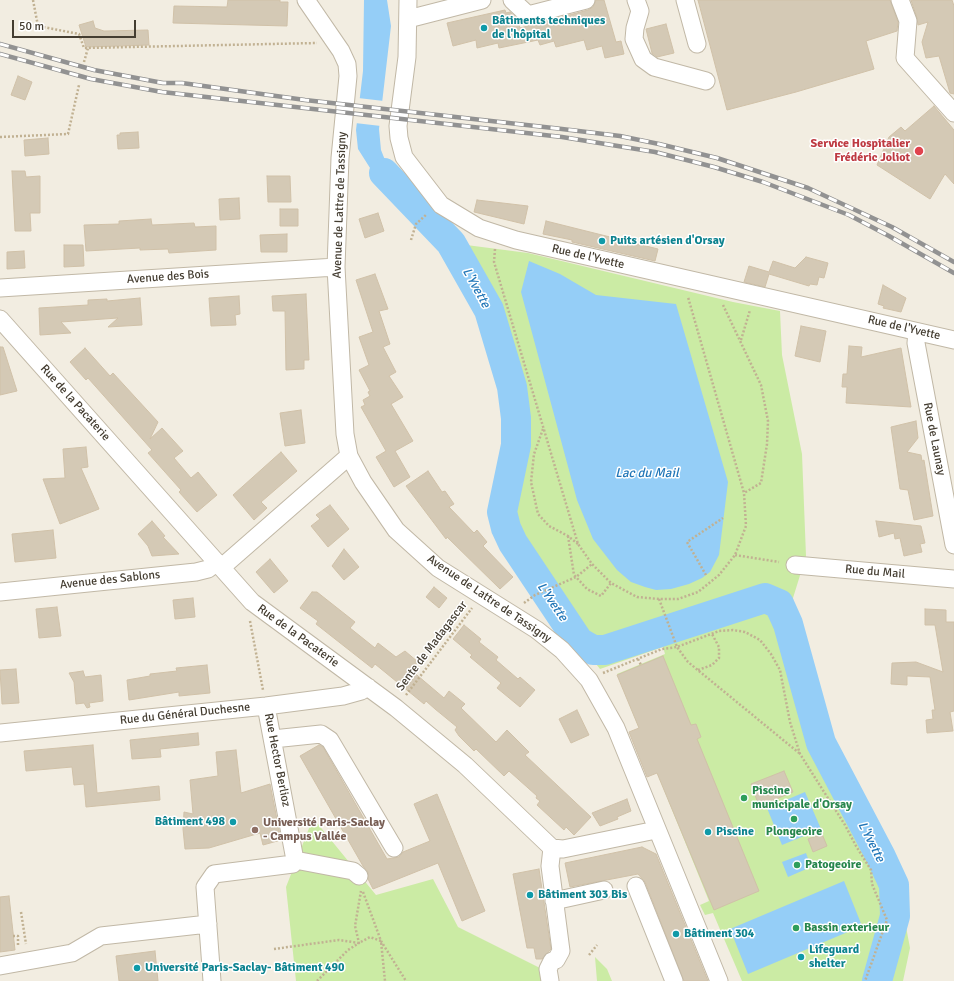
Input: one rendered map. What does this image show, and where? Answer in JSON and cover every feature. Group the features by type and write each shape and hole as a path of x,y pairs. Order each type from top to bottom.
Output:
{"street":[{"name":"Avenue de Lattre de Tassigny","path":"306,0 341,51 347,64 348,76 340,158 336,267 344,413 349,456 363,482 396,530 438,568 537,630 562,650 589,680 616,728 656,830 719,981"},
{"name":"Rue de l'Yvette","path":"408,0 407,57 398,126 404,157 441,205 479,228 493,242 566,252 745,291 954,340"},
{"path":"408,19 482,0"},
{"path":"512,0 528,15 586,0"},
{"path":"636,0 640,11 635,28 634,39 637,49 643,59 654,68 706,81"},
{"path":"684,0 697,44"},
{"path":"900,0 908,21 905,58 954,113"},
{"name":"Avenue des Bois","path":"0,288 336,267"},
{"name":"Rue de la Pacaterie","path":"0,319 220,564 252,602 368,687 465,765 552,848"},
{"name":"Rue de Launay","path":"917,332 916,343 954,545"},
{"name":"Avenue des Sablons","path":"0,592 196,572 208,569 220,564 349,456"},
{"name":"Rue du Mail","path":"795,565 954,579"},
{"name":"Rue du Général Duchesne","path":"0,733 265,700 343,696 361,691 368,687"},
{"name":"Rue Hector Berlioz","path":"265,700 295,860"},
{"path":"273,739 321,734 330,740 394,848"},
{"path":"550,981 548,969 552,961 556,960 561,951 550,866 552,848 563,849 656,830"},
{"path":"212,981 205,887 214,874 293,864 295,860 353,871 359,876"},
{"path":"636,886 674,981"},
{"path":"554,901 604,890"},
{"path":"0,966 72,953 102,936 208,924"}],"path":[{"path":"33,0 38,26 79,34 84,48 325,43"},
{"path":"84,62 88,48"},
{"path":"0,137 68,134 78,85"},
{"path":"411,240 416,224 432,210"},
{"path":"493,242 494,262 578,544"},
{"path":"543,429 534,454 531,482 538,514 549,526 568,536 578,544 592,564 611,583 637,597 659,600 678,599 698,592 719,575 735,555 746,526 744,494 687,294"},
{"path":"722,302 762,385 768,421 767,444 760,483 744,494"},
{"path":"741,340 750,308"},
{"path":"706,575 686,542 723,518"},
{"path":"568,536 574,575 587,589 601,596 611,583"},
{"path":"735,555 795,565"},
{"path":"523,603 557,584 576,577 592,564"},
{"path":"659,600 676,647 688,662 800,754"},
{"path":"252,602 250,629 265,700"},
{"name":"Sente de Madagascar","path":"406,696 477,602"},
{"path":"601,674 662,649 676,647 712,634 733,630 745,632 760,640 771,654 780,670 790,722 800,754 845,825 871,870 872,884 887,920 866,981"},
{"path":"698,670 712,665 719,658 719,647 712,634"},
{"path":"638,659 641,665"},
{"path":"359,943 355,926 362,888 381,941 406,981"},
{"path":"21,912 28,961"},
{"path":"317,981 348,950 359,943 370,937 381,941"},
{"path":"274,949 339,940 359,943"},
{"path":"381,941 385,981"},
{"path":"589,955 597,945"}],"green space":[{"path":"451,243 528,253 733,302 780,311 782,355 802,454 806,556 793,598 798,648 827,739 872,823 898,884 910,948 903,981 742,981 713,913 705,915 700,905 709,901 617,674 665,654 663,647 600,669 579,642 506,528 506,489 516,445 512,387 489,310"},
{"path":"313,818 376,895 433,879 458,927 542,969 544,981 296,981 286,887"},
{"path":"595,957 607,969 612,981 597,981"}],"water":[{"path":"364,0 387,0 391,26 379,129 381,150 389,170 418,195 408,208 377,179 358,149 356,130 363,71"},
{"name":"Lac du Mail","path":"529,261 560,274 596,295 676,304 728,482 719,555 710,572 702,578 689,584 671,589 656,590 631,582 617,570 593,539 577,500 521,292"},
{"name":"Plongeoire","path":"805,792 821,829 782,845 767,808"},
{"name":"Patogeoire","path":"806,853 811,867 788,877 782,862"},
{"name":"Bassin exterieur","path":"844,881 862,926 748,974 730,929"}],"pier":[{"path":"358,98 384,101 381,126 355,123"}],"building":[{"path":"228,0 280,0 280,2 288,2 287,26 173,23 174,6 227,7"},
{"path":"596,0 604,0 616,42 621,41 624,54 605,58 602,46 587,50 584,40 556,47 554,41 540,45 538,40 499,48 498,43 477,48 476,40 453,46 447,23 505,10 506,13 510,12 517,18 520,28 588,10 593,7"},
{"path":"698,0 890,0 898,22 897,31 866,41 874,69 727,110"},
{"path":"911,0 952,0 954,6 954,94 950,93 939,56 926,58 922,42 928,22 918,25"},
{"path":"93,21 95,28 104,31 148,30 149,45 86,47 79,25"},
{"path":"666,24 674,53 657,57 652,53 646,29"},
{"path":"18,76 32,82 25,100 11,95"},
{"name":"Service Hospitalier Frédéric Joliot","path":"934,106 954,130 954,184 945,174 930,199 877,165 889,137 901,127 905,131"},
{"path":"138,132 139,148 118,149 117,135 120,135 120,133"},
{"path":"48,138 49,154 25,156 24,140"},
{"path":"12,171 25,171 26,177 40,176 40,213 30,213 31,231 15,231"},
{"path":"267,176 290,176 291,202 268,202"},
{"path":"239,198 240,219 220,220 219,199"},
{"path":"477,200 528,206 524,224 474,212"},
{"path":"280,209 298,209 298,226 280,226"},
{"path":"378,213 384,231 365,238 359,219"},
{"path":"151,219 152,225 194,223 195,227 216,226 216,250 169,253 168,249 140,250 140,248 86,251 84,225 119,224 119,221"},
{"name":"Puits artésien d'Orsay","path":"546,221 658,249 655,261 543,234"},
{"path":"287,234 287,252 261,252 260,235"},
{"path":"64,245 83,245 84,266 64,267"},
{"path":"24,251 25,268 7,269 7,252"},
{"path":"806,257 828,263 824,278 819,277 817,285 810,284 809,286 769,274 765,287 744,282 749,266 769,272 773,261 795,268"},
{"path":"375,274 388,309 379,311 390,344 383,347 396,372 389,376 403,397 391,404 413,441 395,451 410,477 394,487 376,457 386,451 361,407 365,405 363,400 370,396 368,392 370,391 359,370 369,365 359,337 373,332 356,280"},
{"path":"883,285 906,298 901,312 883,308 884,306 878,304"},
{"path":"306,294 309,360 304,360 304,369 286,370 285,311 273,311 272,296"},
{"path":"239,296 240,314 235,315 236,325 211,326 209,298"},
{"path":"140,298 142,325 108,327 118,318 61,322 71,333 40,335 39,308 88,305 88,300 107,299 107,301"},
{"path":"801,326 826,331 820,362 795,356"},
{"path":"849,346 862,347 861,357 901,348 911,407 846,403 847,387 842,387 843,374 847,374"},
{"path":"0,347 3,347 17,391 0,395"},
{"path":"85,348 110,376 113,373 158,422 150,439 162,428 183,451 174,458 191,478 198,472 217,495 197,512 179,492 181,490 148,453 152,450 88,378 86,380 70,362"},
{"path":"301,410 305,443 285,446 280,413"},
{"path":"916,421 918,438 907,452 921,455 922,461 924,460 933,516 914,520 908,490 900,489 891,427"},
{"path":"86,447 88,467 81,468 99,509 60,524 43,479 65,478 63,449"},
{"path":"281,452 297,471 261,502 267,508 254,520 233,495"},
{"path":"428,471 442,492 445,491 454,504 449,507 474,533 477,530 487,542 483,546 513,577 500,589 447,537 446,539 406,486"},
{"path":"330,505 349,529 328,547 311,526 320,519 316,515"},
{"path":"152,521 165,536 163,537 179,554 152,556 148,546 138,534"},
{"path":"876,521 921,526 925,543 920,544 922,552 904,556 900,538 895,539 894,533 879,537"},
{"path":"53,530 56,558 15,562 12,534"},
{"path":"344,549 359,567 344,580 332,566"},
{"path":"270,559 288,581 274,593 256,572"},
{"path":"434,587 447,598 439,608 426,597"},
{"path":"312,592 317,592 355,622 350,628 375,648 378,643 396,657 405,651 418,662 411,670 444,698 449,691 465,704 461,708 496,742 507,730 529,752 525,755 591,817 574,835 566,827 564,830 537,805 540,801 536,798 537,796 509,771 504,776 476,749 474,751 459,736 455,730 457,727 426,701 424,704 375,664 372,668 316,624 318,621 300,608"},
{"path":"193,598 195,617 175,619 173,600"},
{"path":"57,607 61,636 39,638 36,609"},
{"path":"925,609 946,610 946,622 954,622 954,711 950,712 953,731 927,733 926,720 933,719 932,710 935,710 930,677 907,676 907,685 891,684 892,663 916,662 943,672 935,625 925,625"},
{"path":"464,625 481,639 479,642 498,657 496,660 518,679 520,677 535,690 520,707 497,688 501,683 470,657 472,655 453,639"},
{"name":"Piscine","path":"663,656 691,725 696,724 701,737 697,739 759,891 714,910 657,773 647,777 629,732 639,728 617,675"},
{"path":"207,665 210,693 179,696 179,692 129,700 127,680 150,676 150,674 177,671 176,668"},
{"path":"16,669 19,703 2,704 0,670"},
{"path":"83,671 85,677 101,675 103,701 89,703 90,707 87,708 84,703 76,704 74,682 69,673"},
{"path":"577,710 589,735 571,743 559,719"},
{"path":"198,733 199,745 160,749 161,757 132,759 130,740"},
{"path":"93,745 97,793 159,786 160,800 86,807 84,784 74,785 72,767 26,771 24,751"},
{"path":"319,745 323,747 387,859 399,857 403,852 430,841 414,804 437,794 485,911 462,921 438,863 373,889 368,879 368,872 363,866 300,756"},
{"name":"Bâtiment 498","path":"236,750 241,793 270,784 281,840 263,845 260,833 209,848 185,849 183,829 184,812 193,814 190,780 218,776 216,752"},
{"path":"784,771 793,792 759,806 751,784"},
{"path":"627,799 631,811 617,817 618,819 600,826 592,813"},
{"path":"822,834 827,846 813,852 808,839"},
{"name":"Bâtiment 304","path":"642,847 656,854 708,981 684,981 645,882 638,874 570,887 565,863"},
{"name":"Bâtiment 303 Bis","path":"539,869 551,949 542,959 536,959 534,948 527,948 513,874"},
{"path":"9,896 15,950 0,952 0,897"},
{"name":"Université Paris-Saclay- Bâtiment 490","path":"155,951 158,981 119,981 116,956"}],"waterway":[{"name":"L'Yvette","path":"384,173 451,243 489,310 512,387 516,418 516,445 502,512 506,528 513,543 579,642 593,650 605,650 765,598 779,604 788,624 821,743 881,857 894,885 895,916 877,981"}],"railway":[{"path":"0,44 94,70 163,83 182,83 305,100 620,136 659,144 717,158 808,188 892,227 954,262"},
{"path":"0,54 91,79 162,92 562,137 655,152 714,167 763,182 849,215 954,273"}],"place":[{"name":"Bâtiments techniques de l'hôpital","path":"484,28"},
{"name":"Service Hospitalier Frédéric Joliot","path":"919,151"},
{"name":"Puits artésien d'Orsay","path":"602,241"},
{"name":"Piscine municipale d'Orsay","path":"744,798"},
{"name":"Plongeoire","path":"794,819"},
{"name":"Bâtiment 498","path":"233,822"},
{"name":"Université Paris-Saclay - Campus Vallée","path":"255,830"},
{"name":"Piscine","path":"708,832"},
{"name":"Patogeoire","path":"797,865"},
{"name":"Bâtiment 303 Bis","path":"530,895"},
{"name":"Bassin exterieur","path":"796,928"},
{"name":"Bâtiment 304","path":"676,934"},
{"name":"Lifeguard shelter","path":"801,957"},
{"name":"Université Paris-Saclay- Bâtiment 490","path":"137,968"}]}
